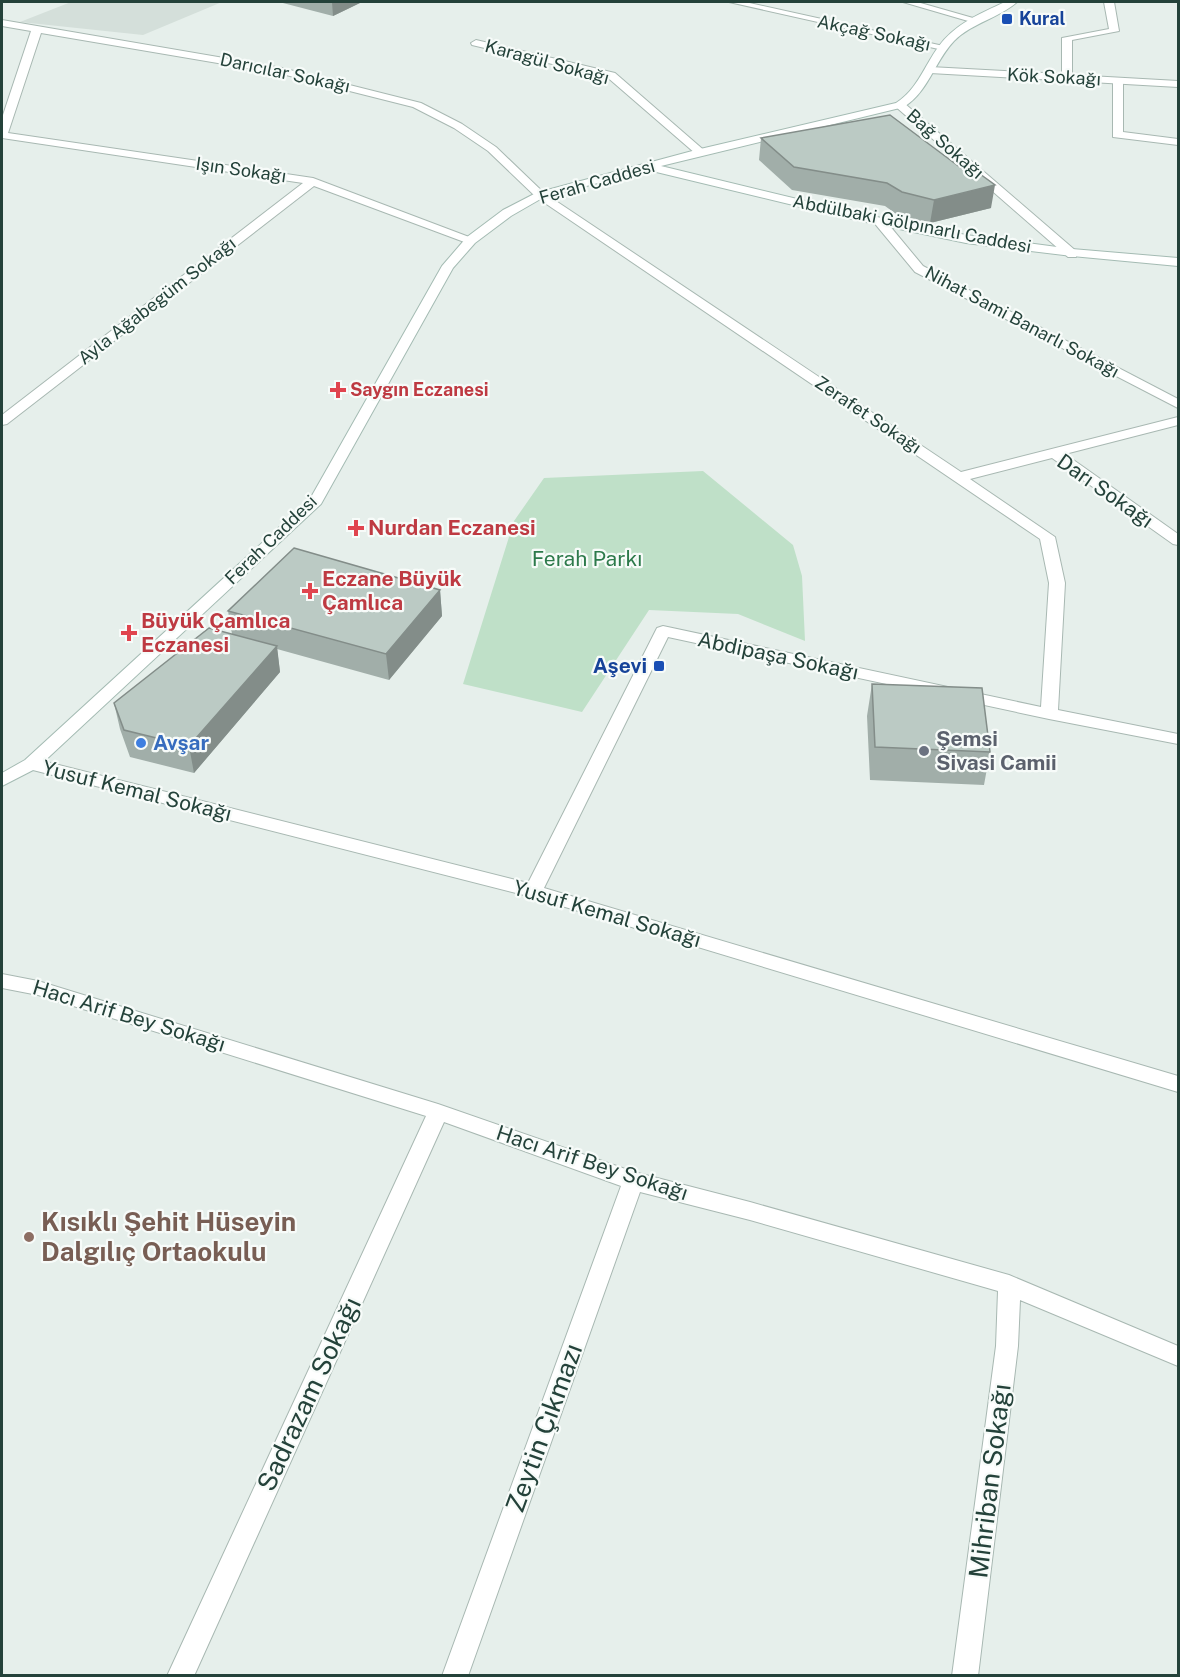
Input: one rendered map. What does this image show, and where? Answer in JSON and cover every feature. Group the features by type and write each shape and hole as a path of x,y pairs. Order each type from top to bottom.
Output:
{"street":[{"name":"Akçağ Sokağı","path":"734,2 943,47"},
{"path":"908,2 975,20"},
{"path":"900,105 911,99 943,47 975,20 1012,2"},
{"path":"1067,78 1067,38 1114,31 1109,2"},
{"name":"Darıcılar Sokağı","path":"2,23 36,31 194,54 282,71 417,105 458,126 492,149 540,195"},
{"path":"2,134 36,31"},
{"name":"Karagül Sokağı","path":"476,43 611,75 700,152"},
{"name":"Kök Sokağı","path":"930,70 1179,84"},
{"path":"1118,81 1117,135 1179,142"},
{"name":"Ferah Caddesi","path":"2,780 31,764 316,501 448,266 471,240 507,213 540,195 700,152 900,105"},
{"name":"Bağ Sokağı","path":"900,105 1072,254"},
{"name":"Işın Sokağı","path":"2,134 313,180 471,240"},
{"name":"Abdülbaki Gölpınarlı Caddesi","path":"649,167 880,222 966,238 1072,254 1179,262"},
{"name":"Ayla Ağabegüm Sokağı","path":"2,421 313,180"},
{"name":"Zerafet Sokağı","path":"540,195 1047,537 1057,583 1049,714"},
{"name":"Nihat Sami Banarlı Sokağı","path":"880,222 919,269 1179,405"},
{"path":"1054,453 1179,421"},
{"name":"Darı Sokağı","path":"959,477 1054,453 1179,541"},
{"name":"Abdipaşa Sokağı","path":"533,891 663,631 1049,714 1179,739"},
{"name":"Yusuf Kemal Sokağı","path":"31,764 533,891 1179,1084"},
{"name":"Hacı Arif Bey Sokağı","path":"2,981 38,988 438,1112 633,1181 750,1211 1009,1285 1179,1356"},
{"name":"Sadrazam Sokağı","path":"180,1676 438,1112"},
{"name":"Zeytin Çıkmazı","path":"455,1676 633,1181"},
{"name":"Mihriban Sokağı","path":"965,1676 1007,1346 1009,1285"}],"shaded area":[{"path":"71,2 222,2 143,35 20,22"}],"green space":[{"name":"Ferah Parkı","path":"703,471 793,545 802,576 805,641 738,614 649,610 582,712 463,684 514,521 544,478"}],"building":[{"path":"890,115 973,177 980,174 995,185 934,200 902,192 887,183 794,167 761,138"},
{"path":"294,548 440,590 386,654 228,611"},
{"path":"209,628 277,646 189,746 124,730 114,703"},
{"path":"872,684 982,688 990,752 875,747"}],"place":[{"name":"Kural","path":"1007,19"},
{"name":"Saygın Eczanesi","path":"338,390"},
{"name":"Nurdan Eczanesi","path":"356,528"},
{"name":"Eczane Büyük Çamlıca","path":"310,591"},
{"name":"Büyük Çamlıca Eczanesi","path":"129,633"},
{"name":"Aşevi","path":"659,666"},
{"name":"Avşar","path":"141,743"},
{"name":"Şemsi Sivasi Camii","path":"924,751"},
{"name":"Kısıklı Şehit Hüseyin Dalgılıç Ortaokulu","path":"29,1237"}]}
